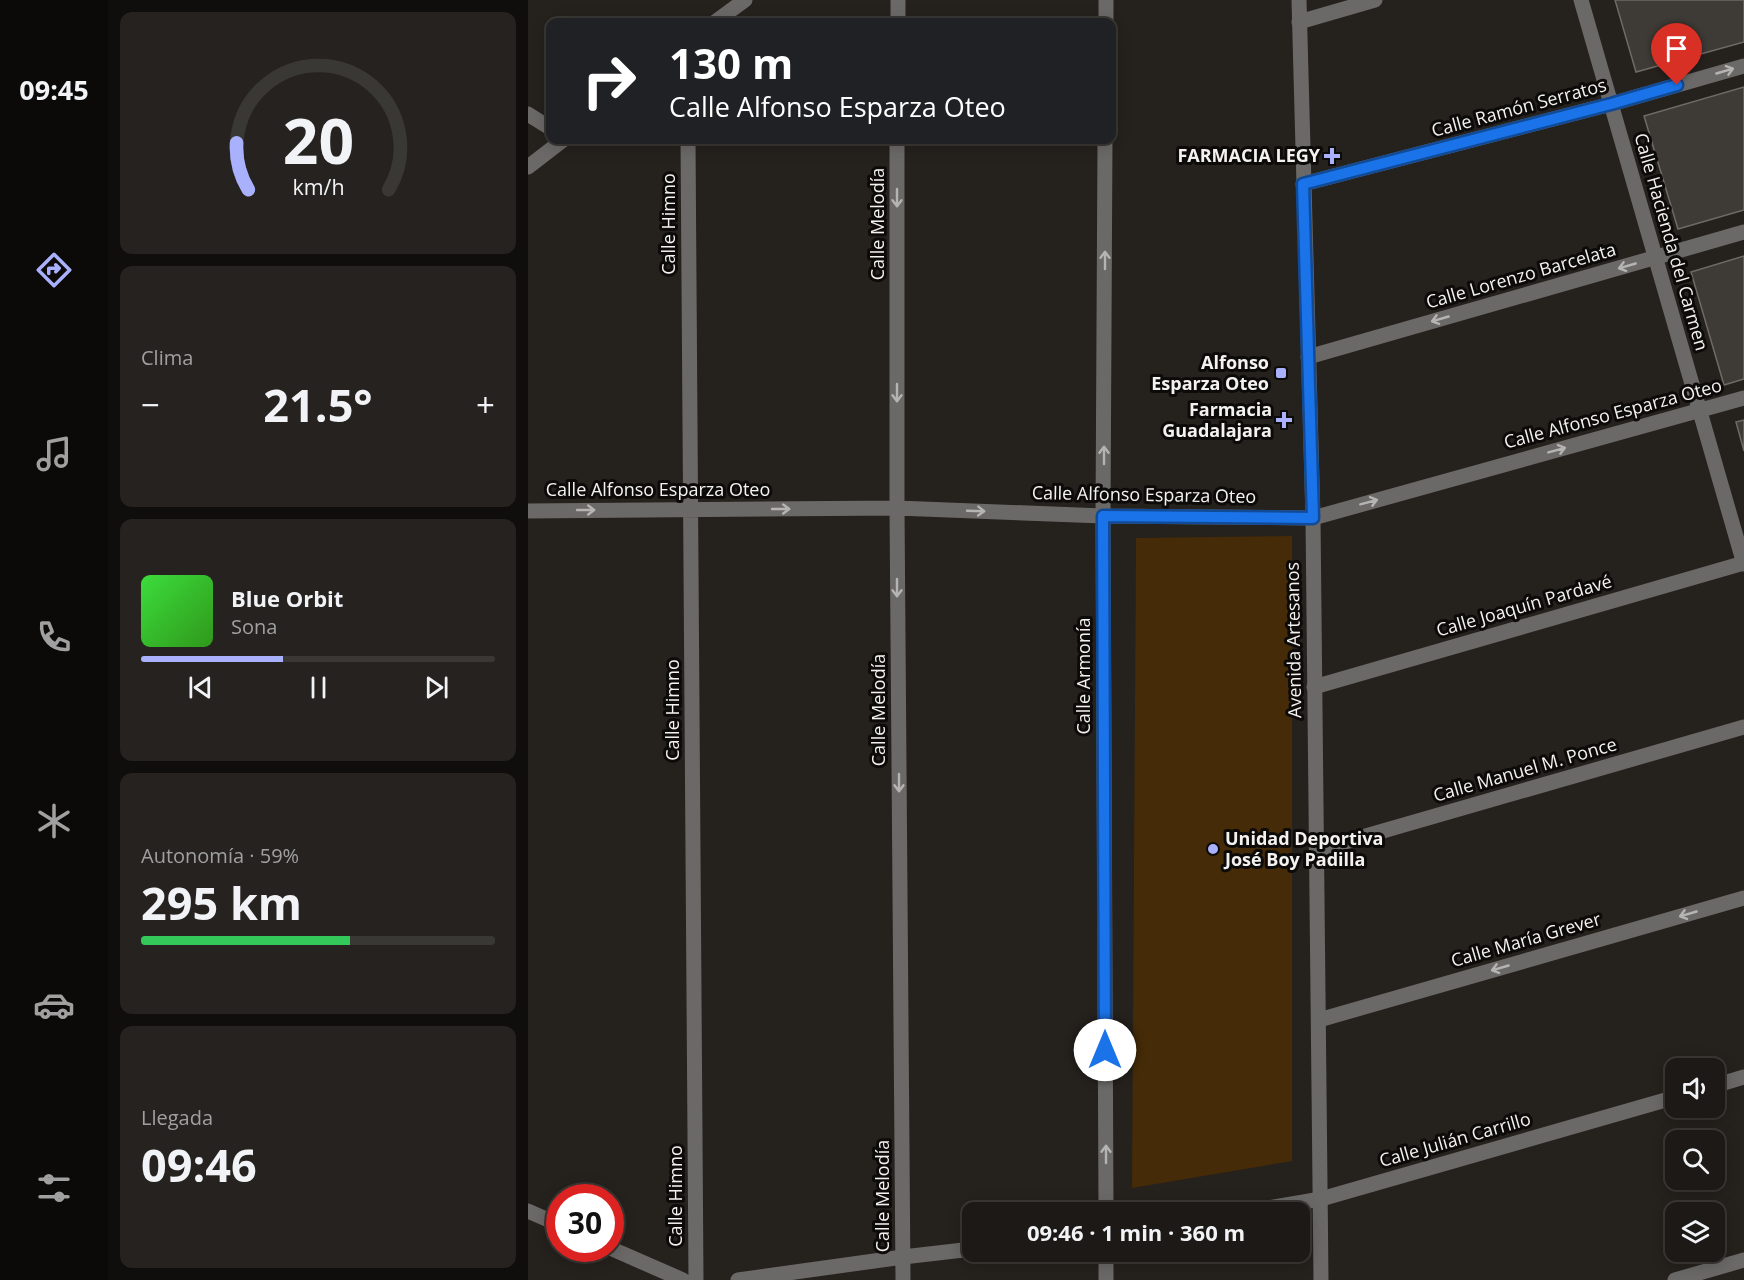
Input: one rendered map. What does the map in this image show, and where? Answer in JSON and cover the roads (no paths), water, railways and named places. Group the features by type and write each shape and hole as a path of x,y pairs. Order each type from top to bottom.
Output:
{"street":[{"path":"720,18 745,0"},
{"path":"898,0 898,18"},
{"path":"1106,0 1106,18"},
{"name":"Avenida Artesanos","path":"1299,0 1313,518 1321,1280"},
{"path":"1299,22 1375,0"},
{"name":"Calle Hacienda del Carmen","path":"1581,0 1744,564"},
{"name":"Calle Ramón Serratos","path":"1303,184 1611,104 1744,66"},
{"path":"528,114 546,125"},
{"path":"528,167 558,144"},
{"name":"Calle Himno","path":"688,144 696,1280"},
{"name":"Calle Melodía","path":"897,144 897,508 903,1280"},
{"name":"Calle Armonía","path":"1106,144 1103,516 1106,1202"},
{"name":"Calle Lorenzo Barcelata","path":"1308,357 1744,232"},
{"name":"Calle Alfonso Esparza Oteo","path":"528,511 897,508 1103,516 1313,518 1744,398"},
{"name":"Calle Joaquín Pardavé","path":"1314,687 1744,564"},
{"name":"Calle Manuel M. Ponce","path":"1317,850 1744,727"},
{"name":"Calle María Grever","path":"1319,1020 1744,898"},
{"path":"1725,1083 1744,1077"},
{"name":"Calle Julián Carrillo","path":"1303,1202 1321,1199 1665,1100"},
{"path":"528,1210 546,1218"},
{"path":"738,1280 962,1250"},
{"path":"624,1254 683,1280"},
{"path":"1675,1280 1744,1260"},
{"path":"1106,1262 1106,1280"}],"place":[{"name":"FARMACIA LEGY","path":"1332,156"},
{"name":"Alfonso Esparza Oteo","path":"1281,373"},
{"name":"Farmacia Guadalajara","path":"1284,420"},
{"name":"Unidad Deportiva José Boy Padilla","path":"1213,849"}]}
